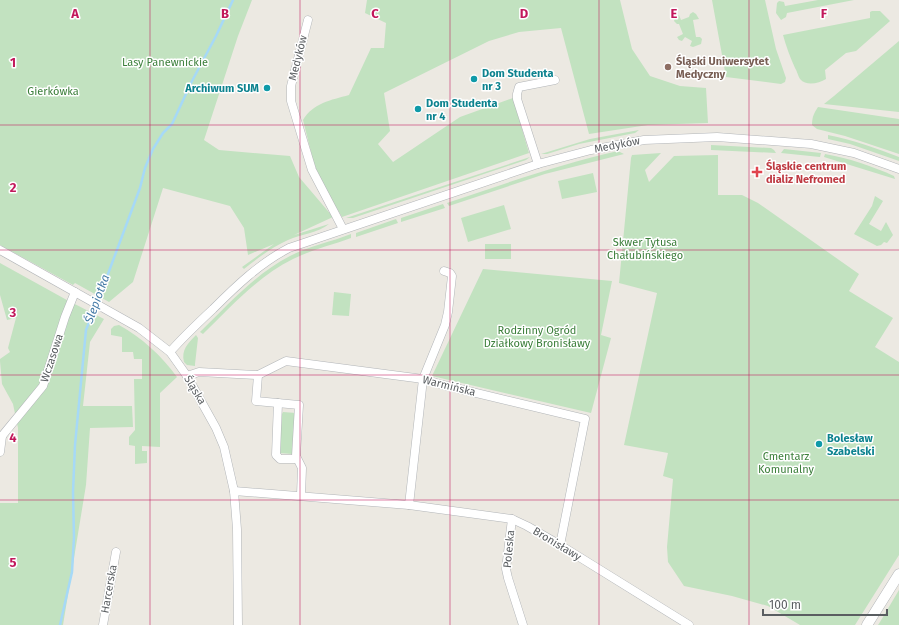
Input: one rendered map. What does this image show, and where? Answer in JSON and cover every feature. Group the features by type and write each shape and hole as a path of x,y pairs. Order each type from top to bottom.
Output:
{"street":[{"name":"Medyków","path":"308,20 291,86 291,101 312,170 343,229"},
{"path":"538,164 517,99 517,94 519,87 555,80"},
{"name":"Medyków","path":"170,352 238,284 269,260 296,245 538,164 591,150 628,142 653,139 717,137 774,140 824,146 854,153 899,169"},
{"name":"Śląska","path":"0,250 139,328 170,352 187,376 216,428 225,453 234,491 237,529 238,625"},
{"path":"409,505 422,379 445,325 448,312 452,276 450,273 444,271"},
{"name":"Wczasowa","path":"0,452 1,436 43,386 65,317 75,292"},
{"name":"Warmińska","path":"187,376 199,372 258,375 286,361 422,379 585,419 560,545"},
{"path":"258,375 256,401 299,405 297,459 302,468 301,495"},
{"path":"278,403 276,456 280,459 297,459"},
{"name":"Bronisławy","path":"234,491 301,495 409,505 512,519 560,545 689,625"},
{"name":"Poleska","path":"512,519 506,569 523,625"},
{"name":"Harcerska","path":"103,625 116,552"},
{"path":"867,625 899,574"}],"green space":[{"name":"Lasy Panewnickie","path":"0,0 252,0 238,36 204,140 219,150 290,156 299,177 333,217 294,235 329,224 325,227 282,243 265,253 244,269 242,267 274,244 248,255 244,228 230,206 163,188 133,282 109,302 75,283 73,285 0,245"},
{"path":"367,0 620,0 632,49 650,76 680,86 706,88 708,123 648,125 589,134 561,28 519,32 489,41 384,93 390,131 378,144 393,162 460,117 513,98 529,153 342,217 313,168 311,152 303,120 307,114 317,106 349,95 371,48 384,48 386,23 365,13"},
{"path":"712,0 765,0 776,49 786,78 785,82 781,84 726,77"},
{"path":"818,0 854,0 787,13 786,17 781,20 776,13 777,3 779,1 784,2 785,6"},
{"path":"880,11 890,21 856,51 846,53 825,70 826,79 817,83 809,84 800,79 783,35 870,18 870,12"},
{"path":"693,12 699,19 693,20 696,37 700,37 702,39 701,44 693,47 690,46 692,41 685,37 682,41 679,40 677,37 683,34 679,24 674,21 679,15 681,20 689,17"},
{"path":"899,41 899,112 824,104 834,96"},
{"path":"818,107 899,119 899,154 845,136 817,129 812,125 812,122"},
{"path":"639,130 635,133 579,144 547,154 541,154 590,139"},
{"path":"828,135 882,150 899,157 899,161 850,144 828,139"},
{"path":"711,145 771,148 776,153 711,150"},
{"path":"784,149 821,153 820,157 781,153"},
{"path":"618,151 624,154 545,174 449,206 447,203 553,168"},
{"name":"Cmentarz Komunalny","path":"661,153 645,170 649,182 674,156 718,155 718,195 742,195 758,203 859,274 849,291 893,318 875,347 899,362 899,555 855,625 800,625 768,606 732,596 684,586 668,562 667,547 673,479 663,476 668,453 624,445 657,293 619,283 631,158 632,155"},
{"path":"825,154 869,166 894,176 895,179 824,157"},
{"path":"530,157 526,160 353,218 346,218"},
{"path":"593,173 597,192 562,199 558,181"},
{"path":"875,196 883,201 869,224 881,231 886,222 893,235 887,243 884,242 877,246 854,234 872,206"},
{"path":"443,204 445,208 401,222 401,218"},
{"path":"504,205 511,229 468,242 461,218"},
{"path":"396,219 398,223 356,237 356,233"},
{"path":"351,234 351,238 307,253 280,266 256,283 203,334 200,332 242,291 277,263 305,249"},
{"path":"485,244 511,244 511,259 485,259"},
{"path":"0,263 104,319 90,342 83,406 132,406 133,427 90,428 86,485 63,625 0,625 0,503 18,503 18,428 13,404 2,384 0,359 10,352 8,348 16,318 7,320 0,295"},
{"name":"Rodzinny Ogród Działkowy Bronisławy","path":"483,269 612,281 601,335 611,338 591,413 432,376"},
{"path":"334,292 351,294 349,316 332,315"},
{"path":"119,325 151,348 177,377 160,393 160,447 142,446 142,451 147,451 147,463 135,464 135,446 129,445 129,437 135,430 134,379 142,379 142,359 134,359 133,352 122,352 122,337 111,335 111,329 114,326"},
{"path":"196,335 198,338 195,366 187,365 183,358 184,350"},
{"path":"283,412 296,413 293,454 279,453"},
{"path":"899,590 899,625 878,625 880,622"}],"waterway":[{"name":"Ślepiotka","path":"60,625 72,572 75,445 86,330 140,188 145,168 153,149 163,133 172,124 233,0"}],"place":[{"name":"Śląski Uniwersytet Medyczny","path":"668,67"},
{"name":"Dom Studenta nr 3","path":"474,79"},
{"name":"Archiwum SUM","path":"267,88"},
{"name":"Dom Studenta nr 4","path":"418,109"},
{"name":"Śląskie centrum dializ Nefromed","path":"757,172"},
{"name":"Bolesław Szabelski","path":"819,444"}],"park label":[{"name":"Gierkówka","path":"53,91"},
{"name":"Skwer Tytusa Chałubińskiego","path":"645,248"}]}
